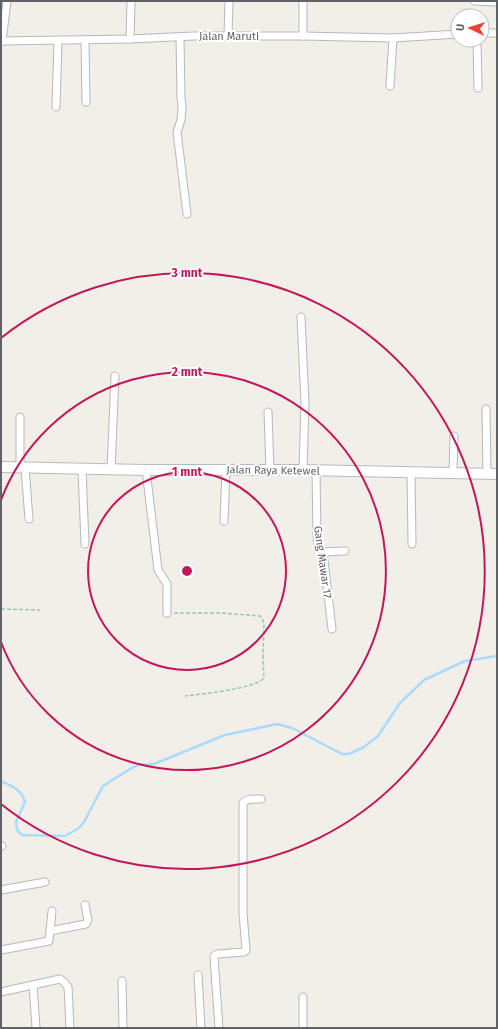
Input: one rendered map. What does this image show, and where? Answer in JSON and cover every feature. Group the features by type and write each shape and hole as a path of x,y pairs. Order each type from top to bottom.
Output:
{"main road":[{"name":"Jalan Raya Ketewel","path":"1,467 146,470 303,470 492,474"}],"street":[{"path":"2,41 7,1"},
{"path":"130,39 131,1"},
{"path":"228,36 229,1"},
{"path":"303,1 303,36"},
{"path":"475,1 497,2"},
{"name":"Jalan Maruti","path":"2,41 130,39 194,36 393,38 450,34"},
{"path":"180,37 182,106 181,120 177,132 187,214"},
{"path":"390,86 393,38"},
{"path":"56,107 58,40"},
{"path":"85,40 86,102"},
{"path":"477,48 478,88"},
{"path":"301,317 305,402 303,470"},
{"path":"111,469 115,376"},
{"path":"486,409 492,474"},
{"path":"268,412 270,470"},
{"path":"20,417 22,468 29,518"},
{"path":"453,473 454,436"},
{"path":"82,469 85,544"},
{"path":"146,470 158,570 168,587 167,613"},
{"path":"224,521 226,470"},
{"name":"Gang Mawar 17","path":"316,471 317,536 318,543 323,552 332,629"},
{"path":"411,472 412,544"},
{"path":"323,552 345,551"},
{"path":"219,1028 214,957 218,954 246,951 243,913 243,803 244,801 248,800 261,799"},
{"path":"1,890 45,882"},
{"path":"50,931 86,924 88,920 85,905"},
{"path":"1,950 48,942 50,940 52,911"},
{"path":"198,975 201,1028"},
{"path":"1,992 60,979 67,984 68,987 70,1028"},
{"path":"122,981 123,1028"},
{"path":"33,986 36,1028"},
{"path":"303,997 303,1028"}],"path":[{"path":"1,609 40,610"},
{"path":"167,613 223,613 260,616 264,621 264,678 262,680 242,688 184,696"}],"waterway":[{"path":"1,781 18,791 25,802 16,822 17,830 22,835 65,836 79,828 84,822 103,786 138,765 154,764 225,735 277,724 292,728 342,754 349,754 364,747 378,736 400,703 424,680 465,661 497,656"}]}
